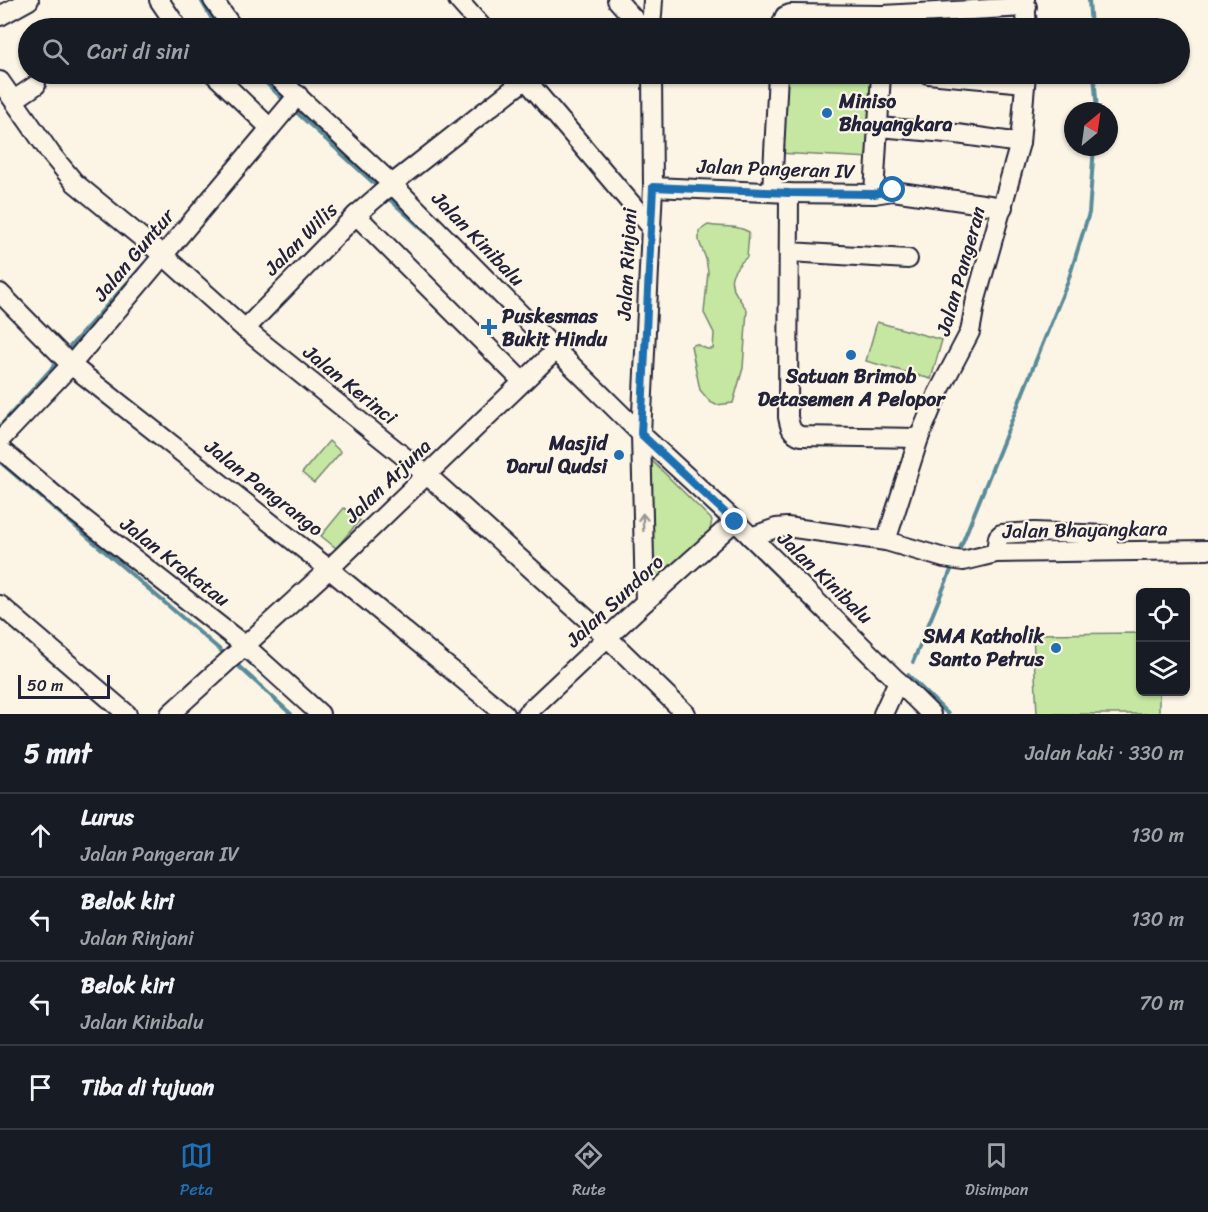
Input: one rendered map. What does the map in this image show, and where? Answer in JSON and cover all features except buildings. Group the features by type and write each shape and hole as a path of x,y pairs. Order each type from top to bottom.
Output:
{"street":[{"path":"2,10 29,0"},
{"path":"159,0 171,18"},
{"path":"213,0 222,18"},
{"path":"458,0 474,18"},
{"path":"617,0 633,18"},
{"path":"652,18 653,0"},
{"path":"913,18 1026,3 1027,18"},
{"path":"784,18 790,14 836,18"},
{"name":"Jalan Kerinci","path":"0,81 51,154 75,183 164,256 245,329 427,475 608,638 686,714"},
{"path":"224,84 270,128"},
{"name":"Jalan Kinibalu","path":"285,84 392,184 641,434 751,537 931,714"},
{"path":"392,184 514,84"},
{"path":"531,84 652,228"},
{"name":"Jalan Rinjani","path":"645,602 641,434 652,228 652,84"},
{"path":"778,84 781,192 789,252 788,417 791,430 801,436 919,438"},
{"path":"874,194 881,84"},
{"name":"Jalan Pangeran","path":"886,541 919,438 937,395 970,332 976,299 1020,143 1025,84"},
{"path":"14,100 36,85"},
{"name":"Jalan Guntur","path":"0,440 71,364 298,96"},
{"path":"879,127 957,134 1020,143"},
{"name":"Jalan Wilis","path":"245,329 356,215 392,184"},
{"name":"Jalan Pangeran IV","path":"653,187 874,194 893,190 1003,207"},
{"path":"356,215 522,381"},
{"path":"789,252 908,259"},
{"name":"Jalan Pangrango","path":"0,293 71,364 329,569 505,714"},
{"name":"Jalan Arjuna","path":"170,714 329,569 556,350"},
{"name":"Jalan Krakatau","path":"0,449 71,509 244,645 320,714"},
{"name":"Jalan Sundoro","path":"526,714 645,602 735,522"},
{"path":"751,537 776,528 787,527 886,541"},
{"name":"Jalan Bhayangkara","path":"886,541 944,558 963,561 996,554 1208,550"},
{"path":"0,604 127,714"},
{"path":"883,714 898,681"}],"green space":[{"name":"Miniso Bhayangkara","path":"781,84 875,84 871,158 778,153"},
{"path":"708,225 734,227 749,232 747,257 734,271 732,277 733,288 747,310 743,368 733,403 716,405 710,402 700,390 691,346 696,344 713,349 714,333 704,313 708,272 699,241 699,231"},
{"path":"877,322 942,340 931,379 866,361"},
{"path":"329,441 341,452 314,483 302,473"},
{"path":"649,458 712,520 709,535 652,588"},
{"path":"344,508 360,520 336,548 321,536"},
{"path":"1136,633 1136,696 1159,696 1159,714 1037,714 1033,634"}],"waterway":[{"path":"201,0 211,18"},
{"path":"1089,0 1090,18"},
{"path":"267,84 287,103"},
{"path":"1095,84 1096,102"},
{"path":"294,110 379,188"},
{"path":"957,556 1068,281 1089,213 1093,156"},
{"path":"386,196 445,250"},
{"path":"66,351 145,263"},
{"path":"0,426 60,359"},
{"path":"0,462 226,655"},
{"path":"709,509 723,523"},
{"path":"731,530 783,581"},
{"path":"913,662 953,565"},
{"path":"234,662 291,714"},
{"path":"908,675 948,714"}],"place":[{"name":"Miniso Bhayangkara","path":"827,113"},
{"name":"Puskesmas Bukit Hindu","path":"489,327"},
{"name":"Satuan Brimob Detasemen A Pelopor","path":"851,355"},
{"name":"Masjid Darul Qudsi","path":"619,455"},
{"name":"SMA Katholik Santo Petrus","path":"1056,648"}],"route":[{"path":"735,522 641,434 653,187 789,193 874,194 893,190"}]}
